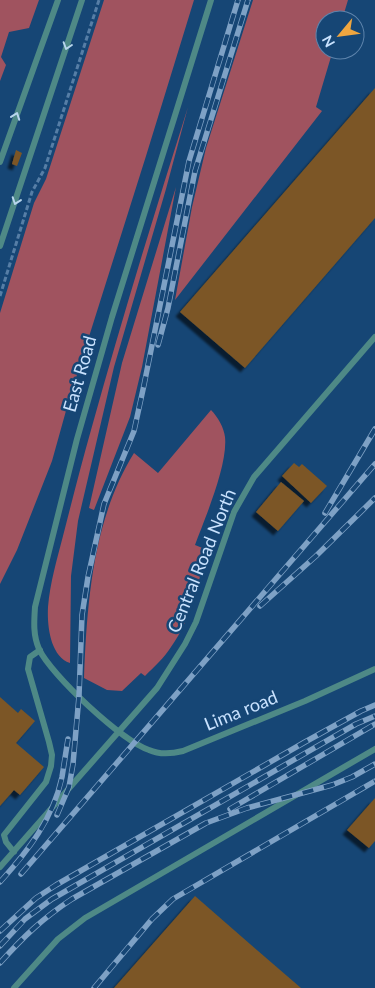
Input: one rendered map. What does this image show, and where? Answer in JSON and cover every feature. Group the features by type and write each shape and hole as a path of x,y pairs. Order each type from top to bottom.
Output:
{"lane":[{"path":"0,162 58,0"},
{"path":"0,246 82,0"},
{"name":"East Road","path":"119,732 61,679 40,650 34,628 35,607 77,439 112,317 211,0"},
{"name":"Central Road North","path":"0,867 157,688 185,644 196,622 234,512 254,477 375,337"},
{"path":"14,852 6,842 4,835 46,782 51,766 49,742 28,669 30,657 40,650"},
{"name":"Lima road","path":"119,732 148,750 160,754 171,754 183,751 305,701 375,669"},
{"path":"14,988 58,939 86,918 375,749"}],"path":[{"path":"0,296 32,192 45,168 99,0"}],"shaded area":[{"path":"0,0 39,0 29,28 9,32 1,57 6,65 0,81"},
{"path":"104,0 194,0 69,400 52,461 17,550 0,584 0,313 34,203 46,179"},
{"path":"253,0 348,0 345,10 315,10 315,60 330,60 316,107 322,111 175,300 192,207 206,148"},
{"path":"188,107 114,367 78,521 71,576 70,663 58,654 49,631 48,607 52,580 102,390"},
{"path":"176,187 142,367 130,417 94,510 89,508 122,363"},
{"path":"211,410 223,430 225,449 215,491 195,545 205,549 194,600 178,636 159,662 145,676 141,673 122,691 107,690 84,678 90,590 101,533 109,505 120,478 134,453 158,473"}],"building":[{"path":"375,88 375,218 245,368 180,312"},
{"path":"16,150 22,153 17,166 12,164"},
{"path":"294,463 299,467 302,464 327,486 311,503 282,476"},
{"path":"281,482 304,501 278,531 256,512"},
{"path":"0,697 18,713 21,709 35,721 16,743 44,767 20,795 14,790 0,806"},
{"path":"375,798 375,841 369,848 347,830"},
{"path":"195,896 250,944 301,988 114,988"}],"railway":[{"path":"57,815 69,787 73,764 79,696 82,615 88,577 104,504 134,431 189,161 238,0"},
{"path":"158,345 168,308 195,171 248,0"},
{"path":"325,513 375,429"},
{"path":"21,874 375,464"},
{"path":"260,606 316,556 375,498"},
{"path":"0,931 36,898 56,885 305,742 375,705"},
{"path":"0,946 25,919 52,899 356,724 375,716"},
{"path":"230,809 375,724"},
{"path":"0,882 30,846 46,821 58,792 68,739"},
{"path":"0,963 34,928 72,899 206,823 247,808 332,785 352,777 375,764"},
{"path":"94,988 152,919 173,899 375,781"}]}
